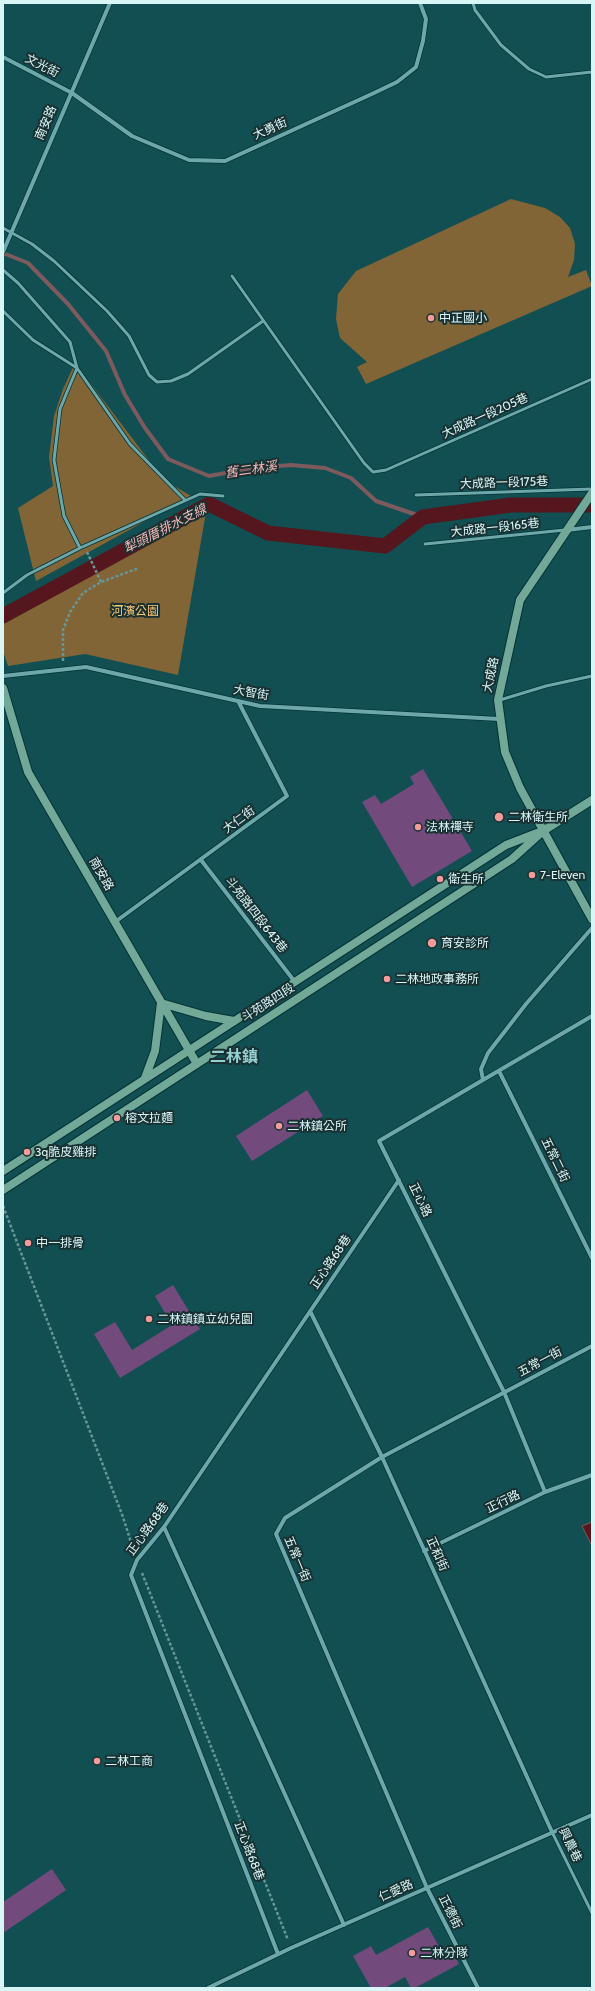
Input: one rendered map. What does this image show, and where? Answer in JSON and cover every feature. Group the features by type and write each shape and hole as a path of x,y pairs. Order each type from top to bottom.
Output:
{"main road":[{"name":"大成路","path":"592,493 520,600 498,700 505,752 520,788 592,920"},
{"name":"南安路","path":"3,688 28,772 197,1064"},
{"name":"斗苑路四段","path":"3,1190 512,859 543,831 592,800"},
{"name":"斗苑路四段","path":"3,1171 506,845 543,831"},
{"path":"145,1078 155,1051 161,1003 206,1016 234,1021"}],"street":[{"name":"南安路","path":"3,252 110,3"},
{"name":"大勇街","path":"72,93 132,136 189,160 225,161 397,82 416,67 424,41 426,19 420,3"},
{"name":"文光街","path":"3,57 72,93"},
{"path":"567,530 592,527"},
{"name":"大智街","path":"3,676 86,667 260,706 500,719"},
{"name":"大仁街","path":"115,922 288,796 238,701"},
{"name":"斗苑路四段643巷","path":"201,860 295,982"},
{"path":"483,1080 481,1068 488,1053 526,1004 592,928"},
{"name":"正心路","path":"545,1492 504,1392 379,1142 592,1016"},
{"name":"五常二街","path":"499,1071 592,1258"},
{"name":"正心路68巷","path":"278,1954 131,1575 136,1560 164,1527 399,1180"},
{"name":"正和街","path":"310,1311 382,1457 541,1808"},
{"name":"五常一街","path":"427,1888 276,1534 286,1518 382,1457 592,1346"},
{"name":"正行路","path":"424,1551 545,1492 592,1475"},
{"path":"164,1527 344,1925"},
{"name":"興農巷","path":"541,1808 552,1832"},
{"name":"仁愛路","path":"208,1988 291,1948 592,1815"},
{"name":"正德街","path":"427,1888 478,1988"}],"lane":[{"path":"473,3 475,10 501,45 529,69 546,77 592,72"},
{"path":"3,228 12,232 54,261 107,310 129,336 149,375 157,382 172,381 188,374 263,321 232,276"},
{"path":"3,270 18,283 70,342 77,368 130,444 185,500"},
{"path":"3,311 33,340 77,368"},
{"name":"大成路一段205巷","path":"263,321 364,463 373,472 386,470 592,379"},
{"path":"77,368 60,409 54,460 64,516 80,548"},
{"name":"大成路一段175巷","path":"416,495 592,488"},
{"path":"3,593 27,575 80,548 185,500 200,494 223,496"},
{"name":"大成路一段165巷","path":"425,544 567,530"},
{"path":"498,700 546,686 592,676"},
{"name":"興農巷","path":"552,1832 592,1913"}],"path":[{"path":"89,560 101,582"},
{"path":"64,666 63,630 70,612 83,594 101,582 139,568"},
{"path":"3,1206 123,1517 136,1560 291,1948"}],"green space":[{"path":"511,199 545,208 560,217 570,228 575,244 574,260 568,277 586,270 592,286 366,384 357,367 367,362 340,338 336,319 338,294 356,271"},
{"path":"75,363 164,480 191,496 36,581 18,508 53,486 49,457 54,416 63,389"},
{"name":"河濱公園","path":"206,512 178,675 85,654 8,666 3,651 3,624"}],"shaded area":[{"path":"592,1522 592,1546 582,1526"}],"building":[{"name":"法林禪寺","path":"423,769 472,851 412,887 362,802 375,795 381,804 414,784 410,777"},
{"name":"二林鎮公所","path":"307,1090 323,1116 252,1161 236,1136"},
{"path":"173,1285 200,1329 120,1378 94,1334 115,1322 132,1350 172,1325 155,1296"},
{"path":"52,1869 66,1890 3,1933 3,1902"},
{"name":"二林分隊","path":"428,1927 444,1955 452,1951 459,1964 415,1988 411,1988 405,1977 385,1988 371,1988 353,1956 371,1946 376,1955"}],"waterway":[{"name":"舊二林溪","path":"3,253 28,263 68,304 106,351 125,395 145,428 168,459 209,476 253,468 291,465 325,468 351,478 376,501 423,517"},
{"name":"犁頭厝排水支線","path":"3,616 209,504 268,533 385,546 423,517 511,505 592,505"}],"place":[{"name":"中正國小","path":"431,318"},
{"name":"二林衛生所","path":"499,817"},
{"name":"法林禪寺","path":"418,827"},
{"name":"7-Eleven","path":"532,875"},
{"name":"衛生所","path":"440,879"},
{"name":"育安診所","path":"432,943"},
{"name":"二林地政事務所","path":"387,979"},
{"name":"榕文拉麵","path":"117,1118"},
{"name":"二林鎮公所","path":"279,1126"},
{"name":"3q脆皮雞排","path":"27,1152"},
{"name":"中一排骨","path":"28,1243"},
{"name":"二林鎮鎮立幼兒園","path":"149,1319"},
{"name":"二林工商","path":"97,1761"},
{"name":"二林分隊","path":"412,1953"}],"district":[{"name":"二林鎮","path":"234,1057"}]}
